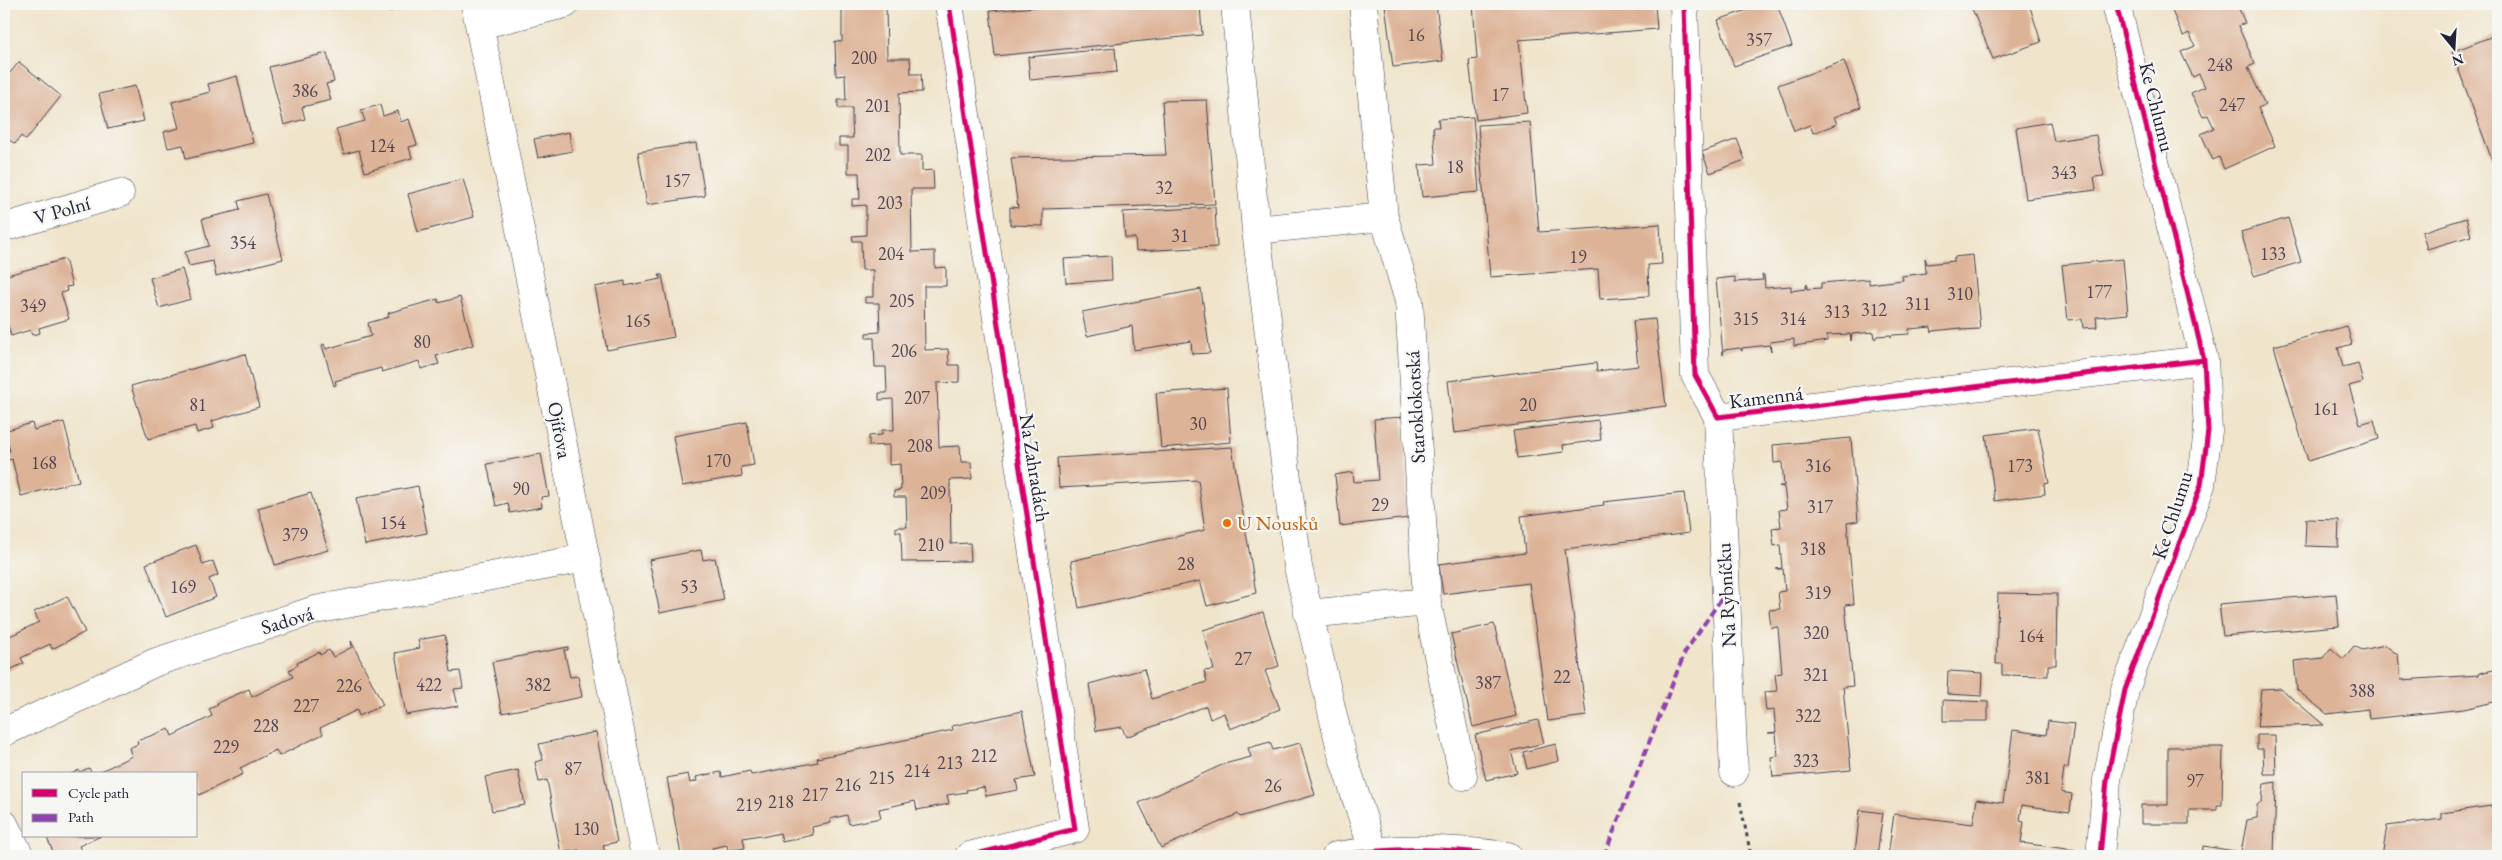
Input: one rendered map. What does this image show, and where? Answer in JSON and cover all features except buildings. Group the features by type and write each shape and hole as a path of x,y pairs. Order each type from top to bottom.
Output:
{"street":[{"path":"477,14 565,4"},
{"name":"Na Zahradách","path":"949,4 1075,828 968,856"},
{"path":"1235,4 1256,230 1298,567 1342,754 1373,850"},
{"name":"Staroklokotská","path":"1363,4 1384,217 1409,300 1426,602 1463,776"},
{"name":"Kamenná","path":"1684,4 1695,375 1718,417 2204,360"},
{"name":"Ke Chlumu","path":"2100,856 2107,780 2125,690 2201,485 2208,431 2204,360 2116,4"},
{"name":"Ojířova","path":"477,14 645,856"},
{"name":"V Polní","path":"4,225 120,193"},
{"path":"1256,230 1384,217"},
{"name":"Na Rybníčku","path":"1718,417 1734,772"},
{"name":"Sadová","path":"4,732 156,662 315,610 585,558"},
{"path":"1308,614 1426,602"},
{"path":"4,824 20,856"},
{"path":"1336,856 1373,850 1435,848 1508,856"}],"path":[{"path":"1734,772 1751,856"}],"marked path":[{"path":"1604,856 1685,652 1726,592"}],"cycle path":[{"path":"949,4 1075,829 969,856"},
{"path":"1684,4 1695,375 1718,417 2204,360"},
{"path":"2100,856 2107,780 2125,690 2201,485 2208,431 2204,360 2116,4"},
{"path":"1336,856 1401,849 1465,851 1508,856"}],"place":[{"name":"U Nousků","path":"1227,523"}]}
